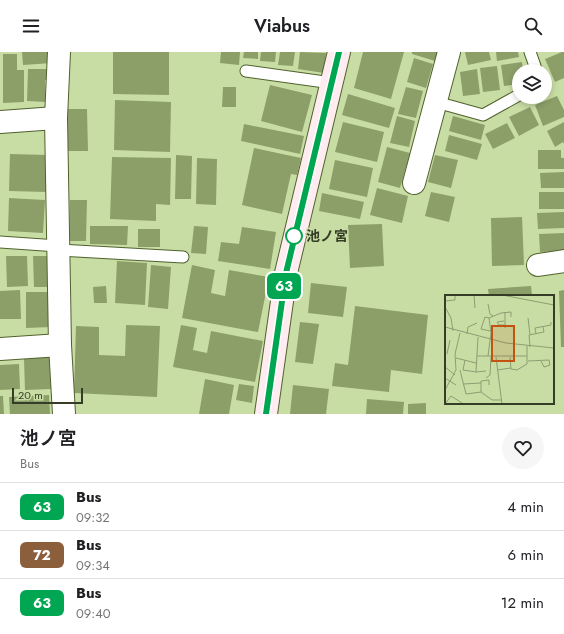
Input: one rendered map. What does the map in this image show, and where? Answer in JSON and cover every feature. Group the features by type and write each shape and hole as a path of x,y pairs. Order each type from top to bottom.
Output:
{"street":[{"path":"59,52 56,118 60,345 64,414"},
{"path":"266,414 286,273 339,52"},
{"path":"414,183 449,52"},
{"path":"0,122 56,118"},
{"path":"538,265 564,261"},
{"path":"0,349 60,345"}],"lane":[{"path":"530,52 534,64"},
{"path":"246,71 332,83"},
{"path":"436,102 483,115 512,100"},
{"path":"0,242 58,248 183,257"}],"building":[{"path":"22,52 52,52 52,63 23,65"},
{"path":"113,52 169,52 169,95 113,94"},
{"path":"221,52 240,52 239,65 220,63"},
{"path":"244,52 258,52 258,59 243,58"},
{"path":"261,52 276,52 275,62 260,61"},
{"path":"280,52 295,52 293,66 278,65"},
{"path":"300,52 326,53 324,73 298,69"},
{"path":"363,52 404,52 391,99 354,88"},
{"path":"412,52 438,52 435,61 412,54"},
{"path":"465,52 489,52 491,60 468,65"},
{"path":"496,52 518,52 519,57 497,61"},
{"path":"564,52 564,78 555,82 552,75 552,64 547,64 545,59"},
{"path":"3,54 17,54 17,70 24,70 24,102 3,103"},
{"path":"414,58 433,64 426,88 407,82"},
{"path":"522,62 522,64 512,64 512,85 504,86 501,65"},
{"path":"497,66 500,90 483,92 480,68"},
{"path":"28,69 52,69 52,80 45,80 45,102 27,101"},
{"path":"477,69 480,94 463,96 460,72"},
{"path":"270,85 312,95 302,132 261,121"},
{"path":"223,87 236,87 236,107 222,107"},
{"path":"406,87 423,91 416,118 398,114"},
{"path":"348,94 395,108 389,128 342,115"},
{"path":"557,96 564,110 564,117 543,126 535,105 552,104 552,98"},
{"path":"115,100 171,102 170,152 114,150"},
{"path":"530,107 539,125 519,136 509,117"},
{"path":"66,109 87,109 88,151 67,151"},
{"path":"397,116 415,121 409,147 390,143"},
{"path":"453,116 485,125 481,140 449,131"},
{"path":"343,122 384,132 377,162 335,152"},
{"path":"564,122 564,144 563,142 555,147 547,131"},
{"path":"507,123 515,138 493,149 485,134"},
{"path":"244,124 304,136 300,154 241,141"},
{"path":"449,135 482,144 477,160 445,151"},
{"path":"387,147 410,153 400,188 378,182"},
{"path":"254,148 301,158 297,175 291,174 282,214 242,205"},
{"path":"538,150 561,150 561,158 564,158 564,169 538,169"},
{"path":"10,154 48,155 47,192 9,191"},
{"path":"176,155 192,156 191,199 175,199"},
{"path":"435,155 458,160 451,188 428,182"},
{"path":"112,157 171,158 170,205 156,204 156,221 110,219"},
{"path":"197,158 217,159 216,205 196,204"},
{"path":"335,160 373,168 367,197 329,189"},
{"path":"564,172 564,188 541,188 540,173"},
{"path":"377,188 408,196 402,223 370,215"},
{"path":"431,192 455,197 449,222 425,216"},
{"path":"539,192 564,192 564,209 539,209"},
{"path":"322,193 364,202 360,219 319,211"},
{"path":"9,198 45,200 43,233 8,231"},
{"path":"70,200 87,200 86,241 70,241"},
{"path":"564,212 564,228 538,229 537,213"},
{"path":"522,217 524,265 492,266 491,218"},
{"path":"382,224 384,266 350,268 348,225"},
{"path":"90,226 128,226 127,245 90,244"},
{"path":"194,226 208,227 206,254 191,253"},
{"path":"242,227 276,232 270,269 218,261 221,242 239,244"},
{"path":"138,229 160,229 160,247 138,247"},
{"path":"564,233 564,251 540,252 539,234"},
{"path":"6,256 27,256 28,286 7,287"},
{"path":"33,256 53,256 54,287 34,287"},
{"path":"117,261 147,263 145,305 115,303"},
{"path":"151,265 171,267 168,309 148,307"},
{"path":"192,265 215,270 211,293 225,296 229,270 269,277 258,332 182,318"},
{"path":"311,283 347,287 343,317 308,313"},
{"path":"106,286 107,303 94,303 93,287"},
{"path":"531,286 532,295 489,295 488,289"},
{"path":"20,290 21,319 0,319 0,291"},
{"path":"564,290 564,347 561,347 559,291"},
{"path":"26,292 50,292 51,327 26,328"},
{"path":"355,306 428,315 422,374 391,370 389,392 332,386 335,363 348,365"},
{"path":"300,322 319,324 313,364 295,362"},
{"path":"126,325 160,326 157,397 74,393 76,326 99,327 99,355 125,356"},
{"path":"181,325 197,328 193,350 207,353 211,331 263,341 255,382 173,367"},
{"path":"49,357 51,389 25,390 24,359"},
{"path":"19,364 20,389 0,390 0,365"},
{"path":"205,379 234,385 229,414 199,414"},
{"path":"239,384 254,386 252,403 236,400"},
{"path":"293,385 329,389 326,414 290,414"},
{"path":"49,395 50,414 10,414 9,397"},
{"path":"0,396 3,396 4,414 0,414"},
{"path":"367,399 404,402 403,414 366,414"},
{"path":"426,403 426,414 408,414 408,404"}],"bus line":[{"name":"63","path":"266,414 286,273 339,52"}],"place":[{"name":"池ノ宮","path":"294,236"}]}
